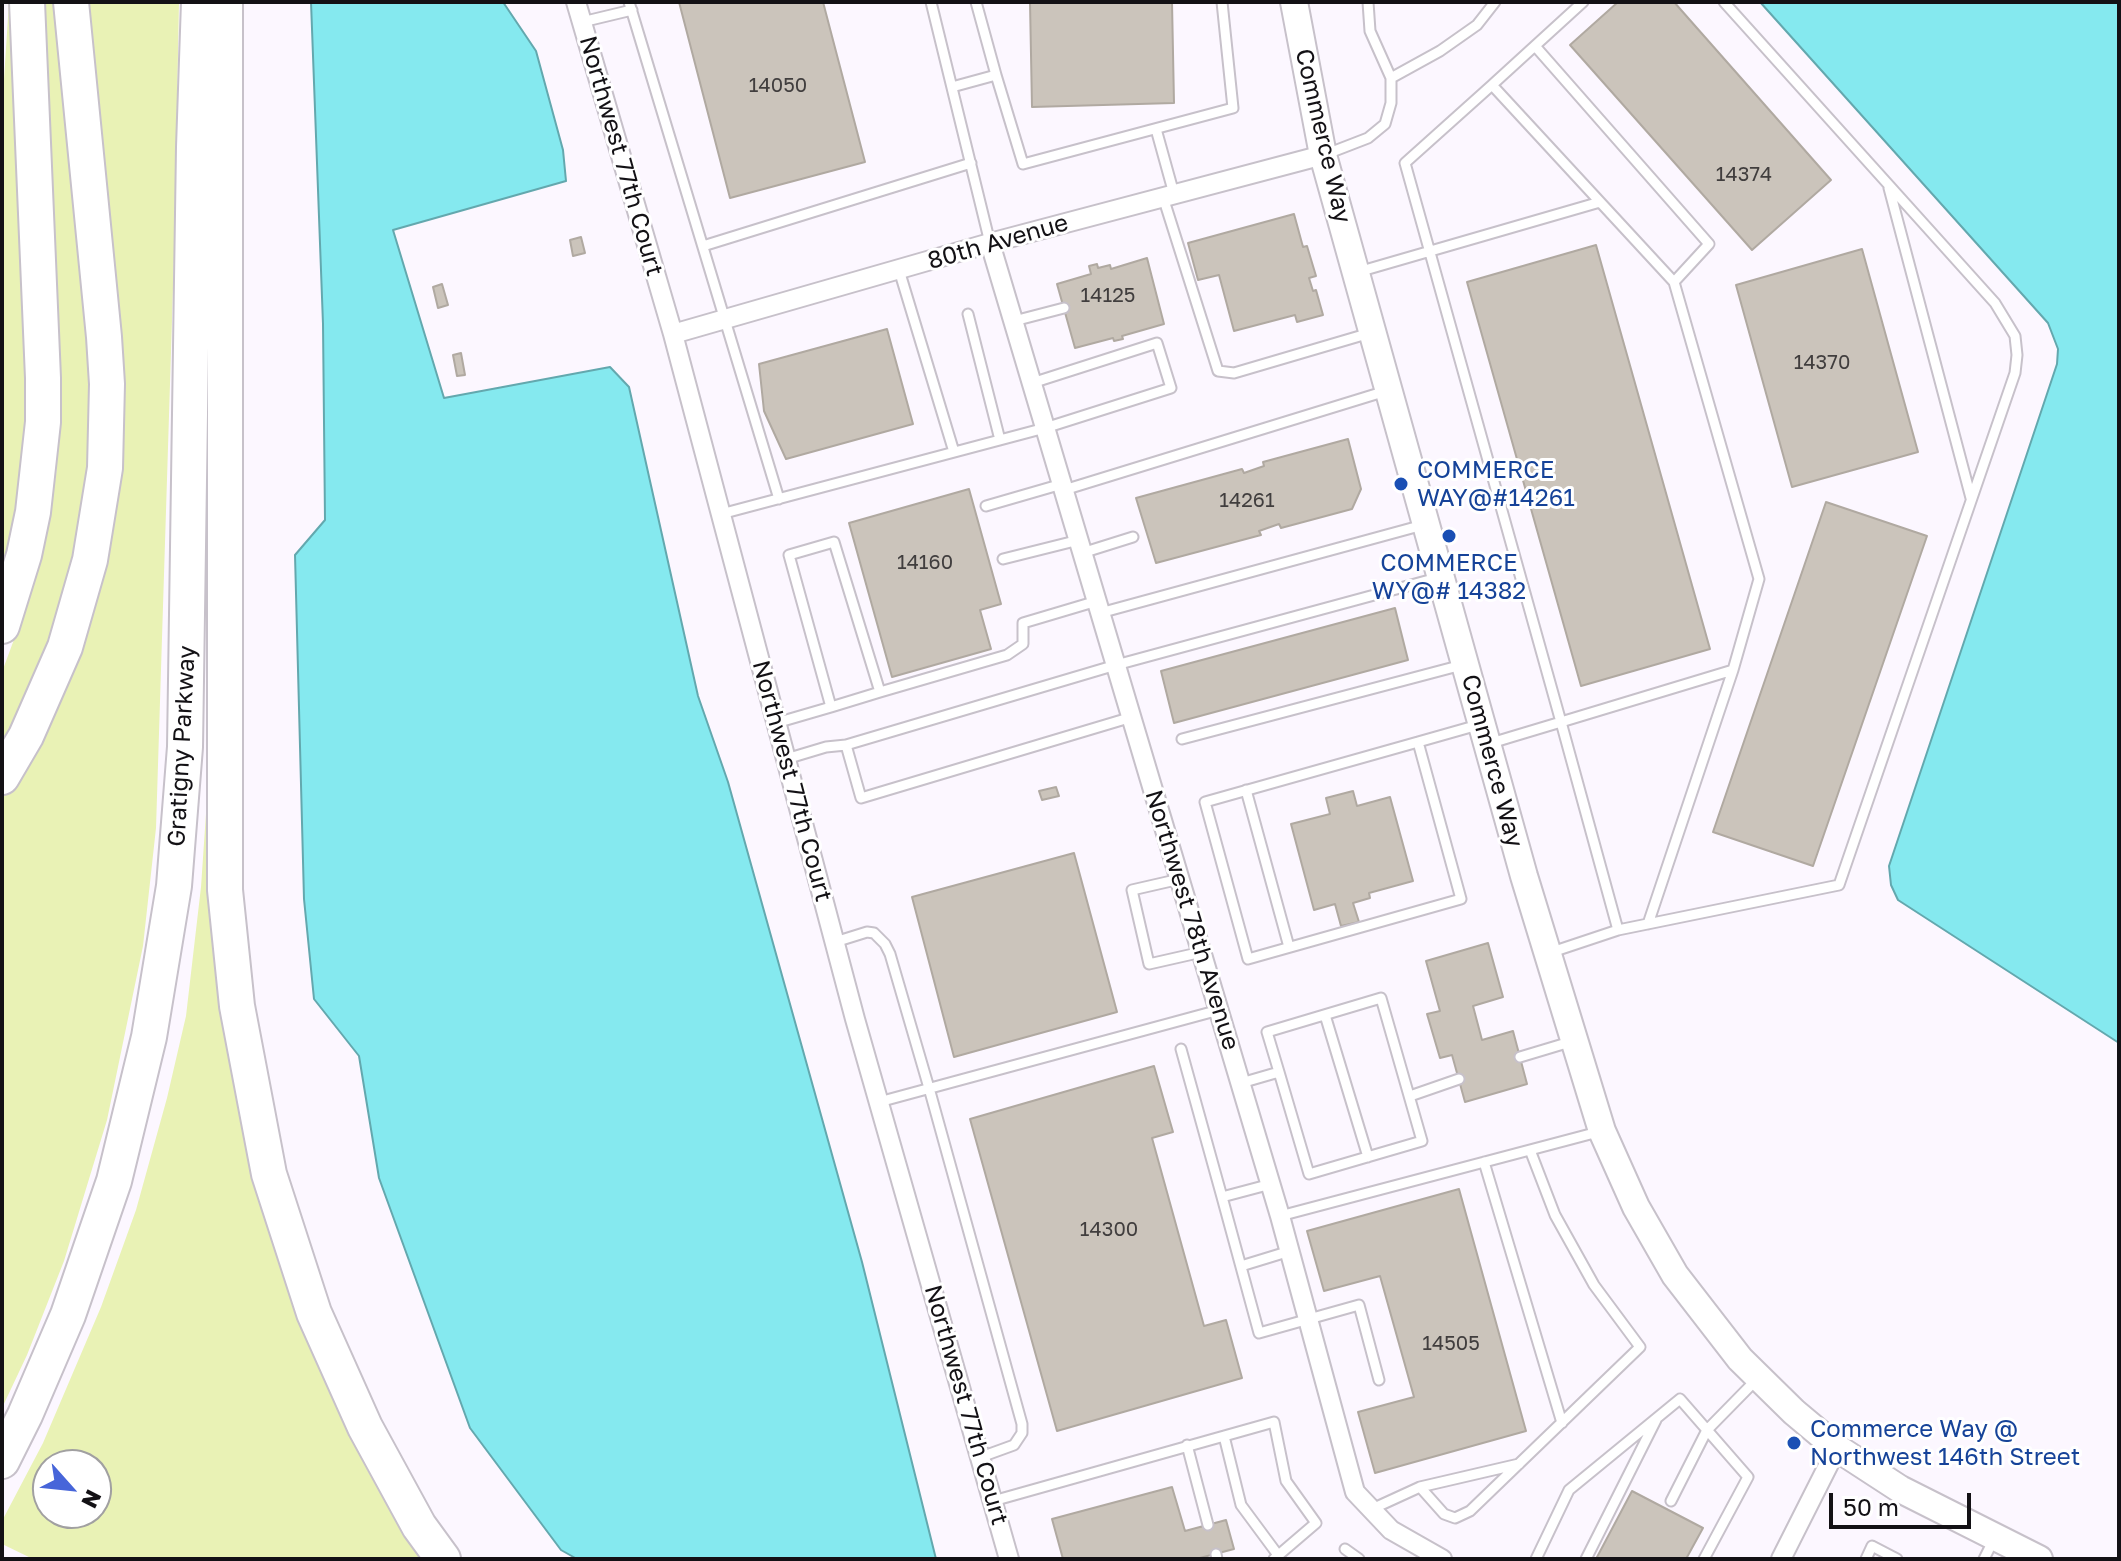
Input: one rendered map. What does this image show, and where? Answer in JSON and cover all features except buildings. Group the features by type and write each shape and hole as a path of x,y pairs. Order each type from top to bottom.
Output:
{"highway":[{"path":"2,626 24,555 33,512 43,422 27,2"},
{"path":"2,777 47,691 69,636 90,560 105,468 107,384 104,337 71,2"},
{"name":"Gratigny Parkway","path":"2,1461 68,1315 114,1181 149,1037 174,886 185,747 193,178 199,2"},
{"path":"225,2 225,890 237,1006 269,1174 314,1313 365,1427 419,1526 443,1559"}],"street":[{"name":"Northwest 77th Court","path":"576,2 673,334 835,942 1009,1559"},
{"name":"Commerce Way","path":"1294,2 1323,155 1484,734 1602,1131 1636,1207 1675,1275 1758,1378 1837,1448 1989,1548 2039,1559"},
{"name":"80th Avenue","path":"673,334 990,243 1323,155"},
{"name":"Northwest 78th Avenue","path":"990,243 1271,1184 1355,1492 1391,1530 1442,1559"},
{"path":"1781,1559 1837,1448"}],"lane":[{"path":"931,2 990,243"},
{"path":"976,2 1023,164 1233,108 1222,2"},
{"path":"1323,155 1368,138 1385,124 1391,103 1391,78 1370,31 1368,2"},
{"path":"1391,78 1440,51 1477,25 1495,2"},
{"path":"1583,2 1405,163 1618,930"},
{"path":"1548,953 1618,930 1839,885 2015,373 2015,336 1995,303 1724,2"},
{"path":"582,22 631,6 779,499"},
{"path":"1535,46 1709,244 1674,282"},
{"path":"952,87 996,75"},
{"path":"1492,85 1674,282 1759,579 1733,670 1648,924"},
{"path":"1156,129 1168,196 1212,361 1218,371 1234,373 1373,333"},
{"path":"703,246 971,163"},
{"path":"1889,184 1972,499"},
{"path":"1356,272 1600,202"},
{"path":"899,270 954,452"},
{"path":"1014,321 1064,308"},
{"path":"968,314 1000,440"},
{"path":"721,514 1045,428 1171,388 1157,343 1032,383"},
{"path":"986,506 1063,487 1389,390"},
{"path":"776,723 1007,655 1023,644 1023,623 1099,607 1426,524"},
{"path":"1003,559 1133,537"},
{"path":"831,707 789,555 834,542 880,692"},
{"path":"786,759 826,747 846,745 1116,665 1441,577"},
{"path":"1182,739 1465,664"},
{"path":"1418,742 1461,899 1248,959 1205,802 1418,742 1561,722 1733,670"},
{"path":"846,745 861,798 1132,717"},
{"path":"1246,790 1289,947"},
{"path":"1180,879 1132,890 1149,964 1202,952"},
{"path":"835,942 867,932 874,933 885,944 929,1088 1022,1424 1022,1433 1014,1445 981,1457"},
{"path":"1381,998 1422,1141 1309,1174 1267,1032 1325,1015 1381,998"},
{"path":"879,1102 1219,1010"},
{"path":"1325,1015 1368,1157"},
{"path":"1520,1057 1575,1040"},
{"path":"1181,1049 1259,1333 1359,1305 1379,1380"},
{"path":"1241,1083 1279,1072"},
{"path":"1410,1096 1459,1079"},
{"path":"1280,1216 1602,1131"},
{"path":"1420,1487 1444,1514 1455,1518 1470,1511 1640,1347 1594,1285 1555,1215 1530,1150"},
{"path":"1484,1162 1562,1423"},
{"path":"1222,1197 1271,1184"},
{"path":"1241,1266 1290,1251"},
{"path":"1671,1501 1707,1430 1758,1378"},
{"path":"1536,1559 1569,1490 1680,1399 1748,1477 1704,1559"},
{"path":"1586,1559 1658,1417"},
{"path":"993,1501 1187,1445 1274,1422 1286,1481 1316,1523 1276,1557 1241,1505 1224,1436"},
{"path":"1187,1445 1208,1525"},
{"path":"1372,1509 1420,1487 1519,1464"},
{"path":"1866,1559 1872,1546 1897,1559"},
{"path":"1345,1549 1359,1559"}],"green space":[{"path":"9,2 15,2 32,442 2,594 2,110"},
{"path":"43,2 56,2 93,365 92,440 79,545 51,642 2,748 2,672 33,588 56,475 60,424"},
{"path":"79,2 179,2 156,828 143,946 107,1120 64,1261 27,1355 2,1408 2,795 18,769 98,566"},
{"path":"213,640 220,866 306,1326 349,1434 420,1559 33,1559 2,1544 2,1521 32,1464 32,1529 112,1529 112,1449 40,1449 101,1307 136,1210 186,1016 201,887"}],"water":[{"path":"311,2 503,2 536,51 563,150 566,181 393,230 444,398 610,367 629,387 698,696 728,782 862,1262 936,1559 577,1559 561,1550 470,1428 379,1178 359,1056 314,999 304,899 295,555 325,520 323,324"},
{"path":"1760,2 2119,2 2119,1043 1898,900 1891,885 1889,866 2057,364 2058,349 2048,323"}],"place":[{"name":"COMMERCE WAY@#14261","path":"1401,484"},
{"name":"COMMERCE WY@# 14382","path":"1449,536"},
{"name":"Commerce Way @ Northwest 146th Street","path":"1794,1443"}]}
